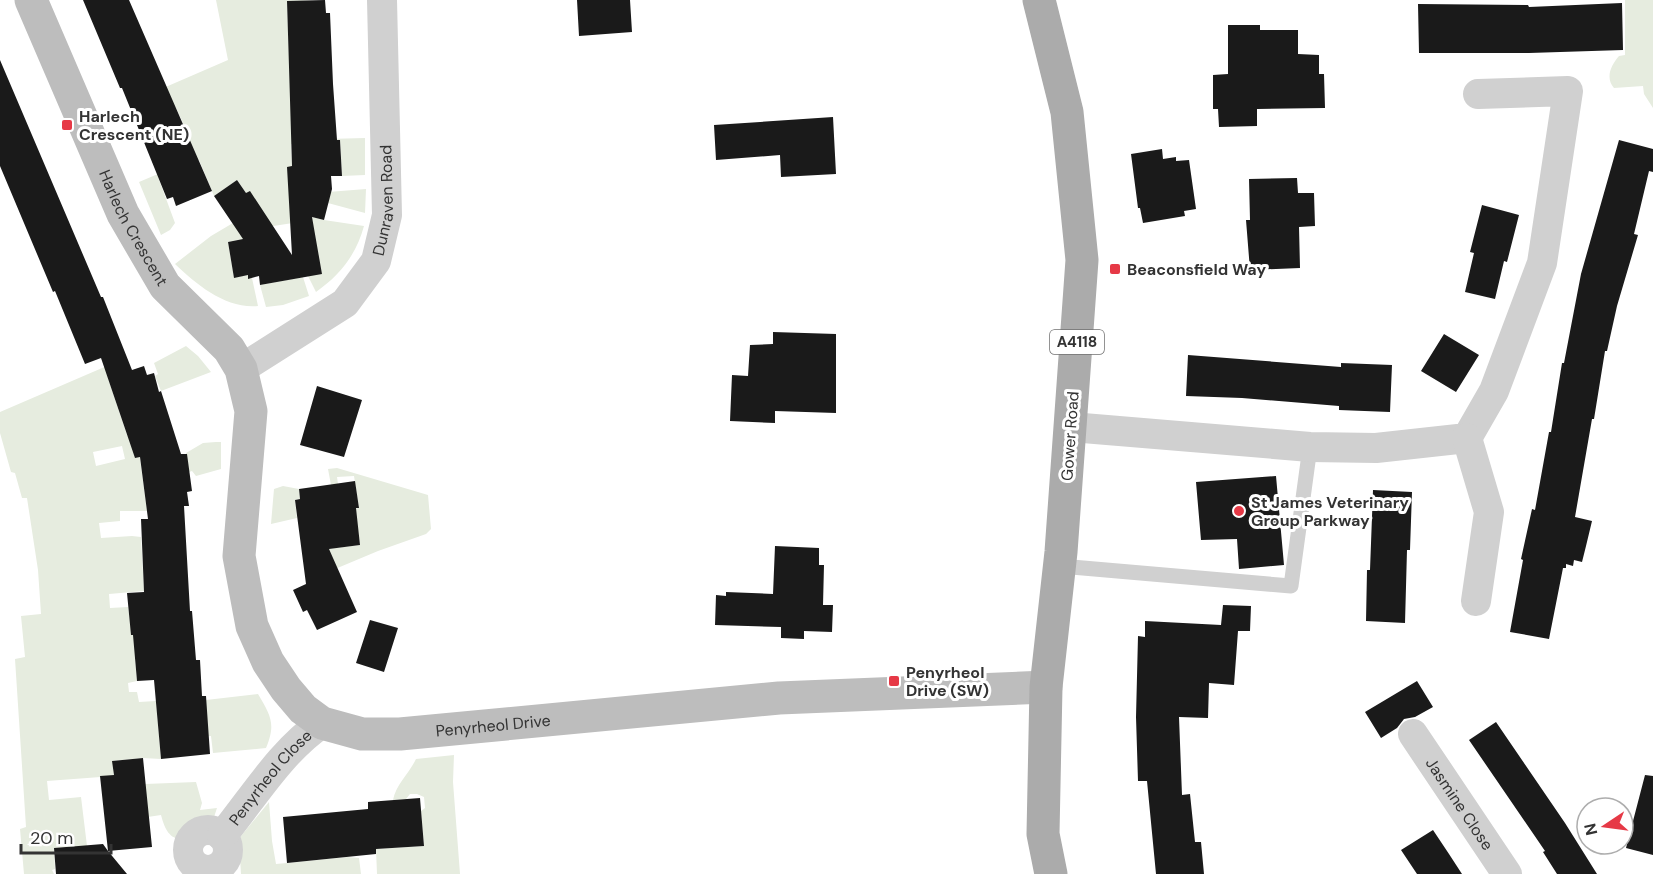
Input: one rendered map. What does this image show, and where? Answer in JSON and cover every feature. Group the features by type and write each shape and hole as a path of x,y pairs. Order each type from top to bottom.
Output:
{"main road":[{"name":"Gower Road","path":"1039,0 1068,112 1082,260 1060,566 1046,687 1043,834 1051,874"}],"street":[{"name":"Harlech Crescent","path":"31,0 123,214 165,286 229,349 241,369"},
{"name":"Dunraven Road","path":"241,369 345,303 376,261 387,215 382,0"},
{"path":"1476,601 1489,512 1467,438 1494,391 1542,263 1568,91 1478,94"},
{"name":"Penyrheol Drive","path":"241,369 252,411 239,556 252,626 268,662 286,689 303,709 322,723 362,734 400,734 780,698 1046,687"},
{"path":"1071,426 1311,447 1376,448 1467,438"},
{"name":"Penyrheol Close","path":"222,836 304,735 322,723"},
{"name":"Jasmine Close","path":"1413,734 1507,874"}],"lane":[{"path":"1060,566 1291,586 1311,447"}],"shaded area":[{"path":"216,0 314,0 287,2 289,56 327,139 365,138 365,175 342,176 340,140 291,144 292,166 303,194 366,189 365,213 302,196 297,213 364,226 346,264 316,292 308,276 312,220 267,227 268,234 228,242 234,277 248,275 248,278 252,278 258,306 246,306 223,300 202,287 175,264 211,236 233,223 250,192 246,193 237,180 214,196 199,160 158,177 175,223 170,230 161,235 139,182 191,160 189,142 178,112 161,89 228,60"},
{"path":"1625,0 1653,0 1653,108 1644,94 1643,86 1614,88 1611,84 1610,72 1614,63 1619,56 1625,55"},
{"path":"303,277 309,296 283,305 266,307 260,285"},
{"path":"186,346 211,372 161,391 155,376 158,374 154,363"},
{"path":"123,359 128,371 108,378 127,435 139,451 147,511 120,511 120,521 99,523 101,538 141,537 144,591 109,594 110,608 128,607 132,635 150,634 135,659 137,681 128,683 129,692 137,692 139,702 156,701 161,759 113,761 114,776 47,781 49,800 81,797 87,846 54,848 55,869 52,870 54,874 24,874 20,829 26,827 15,659 25,657 21,616 41,614 38,570 27,498 22,498 15,473 11,472 0,433 0,412","holes":["122,446 125,459 96,466 93,452"]},
{"path":"221,442 221,469 196,476 192,471 189,472 186,453 203,443"},
{"path":"337,468 428,495 431,529 426,534 316,577 310,551 360,545 358,530 343,510 359,508 354,476 337,477 338,484 331,485 328,469"},
{"path":"283,486 299,489 300,499 295,500 297,518 271,524 274,489"},
{"path":"258,694 271,720 271,733 266,748 213,753 211,736 197,737 206,700"},
{"path":"454,755 453,782 460,874 377,874 376,849 424,846 421,811 425,808 424,797 410,794 406,799 393,800 416,759"},
{"path":"196,782 202,803 200,810 217,808 214,817 189,826 180,839 170,834 161,815 141,818 145,784"},
{"path":"269,802 276,864 359,858 361,874 241,874 239,842 241,836"}],"building":[{"path":"83,0 129,0 212,191 176,206 173,197 167,199"},
{"path":"325,0 326,13 330,13 337,140 340,140 342,176 331,176 332,189 324,220 312,217 322,274 260,285 259,276 248,279 248,275 234,278 228,242 243,239 214,196 237,180 246,193 250,191 292,255 287,167 292,166 287,1"},
{"path":"577,0 630,0 632,32 579,36"},
{"path":"1622,3 1623,50 1419,53 1418,4 1528,5 1529,7"},
{"path":"1228,25 1260,25 1260,30 1298,30 1298,54 1319,55 1319,74 1324,74 1325,108 1257,109 1257,126 1219,127 1218,109 1213,109 1213,75 1228,74"},
{"path":"0,60 101,297 103,297 132,370 144,366 147,375 154,373 181,454 187,454 192,491 187,492 189,506 184,506 190,611 192,611 196,660 200,660 202,696 206,696 210,754 161,759 154,680 137,681 127,593 144,592 141,519 148,519 140,457 135,458 101,358 85,364 0,166"},
{"path":"833,117 836,174 781,177 780,155 716,160 714,125"},
{"path":"1619,140 1653,149 1653,172 1649,171 1634,234 1638,235 1617,306 1607,351 1605,351 1594,419 1592,419 1575,517 1592,521 1582,562 1574,560 1573,566 1566,564 1566,568 1563,568 1549,639 1510,632 1523,560 1521,559 1532,509 1535,510 1581,274"},
{"path":"1162,149 1163,159 1176,157 1176,161 1189,160 1196,209 1184,211 1185,216 1143,223 1140,208 1138,208 1131,154"},
{"path":"1297,178 1298,193 1314,193 1315,226 1299,227 1300,268 1250,270 1246,220 1250,220 1249,179"},
{"path":"1482,205 1519,215 1495,299 1465,292 1474,253 1470,252"},
{"path":"773,332 836,334 836,413 775,411 775,423 730,421 732,375 748,376 750,345 773,344"},
{"path":"1444,334 1479,355 1456,392 1421,371"},
{"path":"1188,355 1341,367 1341,363 1392,365 1390,412 1339,410 1339,406 1242,398 1186,396"},
{"path":"317,386 362,400 344,457 300,445"},
{"name":"St James Veterinary Group Parkway","path":"1276,476 1284,565 1239,569 1237,539 1201,540 1196,482"},
{"path":"355,481 359,508 356,508 360,545 329,549 357,612 317,630 307,610 303,612 293,590 306,584 295,500 300,499 299,489"},
{"path":"1373,490 1412,492 1410,550 1407,550 1405,623 1366,621"},
{"path":"775,546 819,548 819,565 824,565 823,605 833,605 832,632 804,631 804,639 781,638 781,627 715,625 716,595 726,596 726,592 773,594"},
{"path":"1223,605 1251,606 1250,631 1238,631 1234,685 1209,683 1208,718 1179,717 1182,795 1190,794 1195,842 1201,842 1204,874 1156,874 1147,781 1138,781 1136,717 1138,636 1145,637 1145,621 1221,625"},
{"path":"370,620 398,628 384,672 356,663"},
{"path":"1417,681 1433,707 1415,717 1404,719 1397,728 1381,738 1365,712"},
{"path":"1496,722 1575,839 1575,856 1586,856 1597,874 1557,874 1543,852 1545,851 1469,740"},
{"path":"143,758 152,847 108,851 100,776 114,775 112,761"},
{"path":"1645,775 1653,776 1653,855 1635,850 1635,813"},
{"path":"420,798 424,846 376,849 376,854 287,863 283,817 368,809 368,802"},
{"path":"1433,830 1462,874 1417,874 1401,850"},
{"path":"103,844 127,874 56,874 54,848"}],"place":[{"name":"Harlech Crescent (NE)","path":"67,125"},
{"name":"Beaconsfield Way","path":"1115,269"},
{"name":"St James Veterinary Group Parkway","path":"1239,511"},
{"name":"Penyrheol Drive (SW)","path":"894,681"}]}
